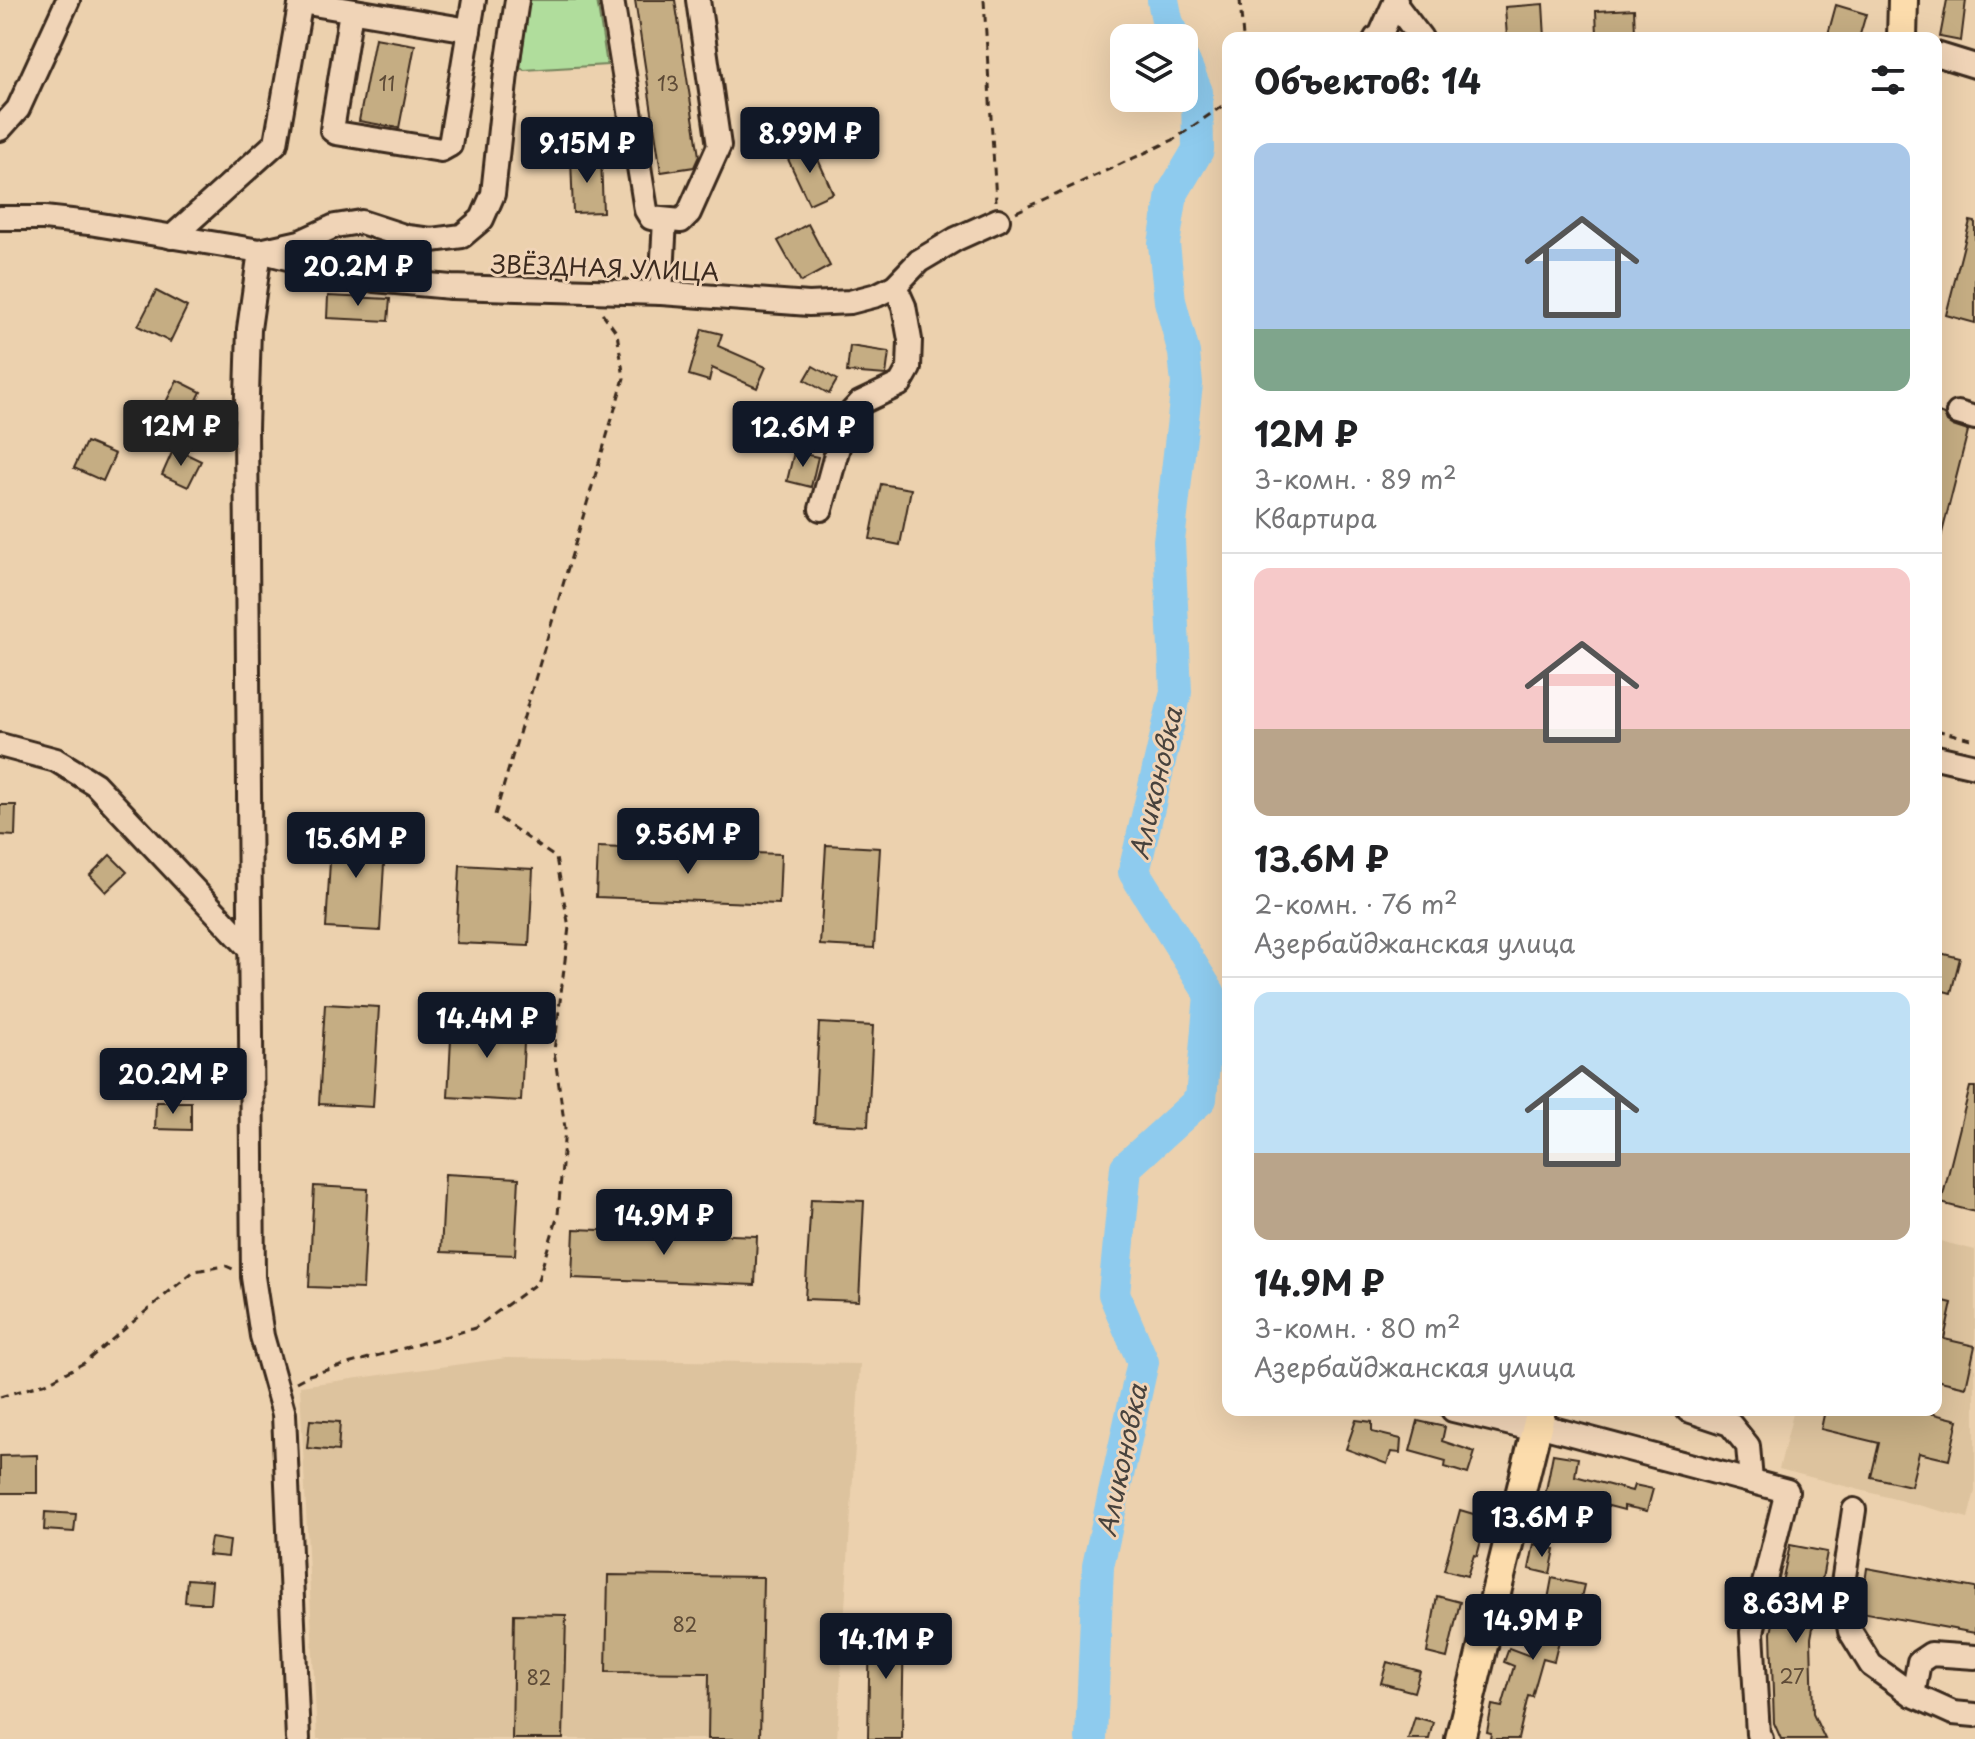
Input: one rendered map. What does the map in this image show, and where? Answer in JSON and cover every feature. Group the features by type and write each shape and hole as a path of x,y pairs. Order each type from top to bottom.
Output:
{"main road":[{"path":"1902,32 1903,0"},
{"path":"1460,1739 1538,1422"}],"street":[{"path":"0,129 18,109 68,0"},
{"path":"351,11 332,130 441,150 450,145 474,0"},
{"path":"298,1739 284,1414 262,1336 253,1277 246,428 249,329 260,251 300,242 335,226 361,222 407,237 432,240 462,236 482,219 493,194 517,0"},
{"path":"612,0 646,210 651,218 681,221 686,218 719,146 698,0"},
{"path":"172,237 276,143 301,1 469,30"},
{"path":"1380,32 1395,2 1417,32"},
{"path":"1942,56 1975,66"},
{"name":"ЗВЁЗДНАЯ УЛИЦА","path":"0,218 44,218 260,251 374,280 451,287 661,293 809,304 850,302 877,295 895,286 919,261 956,239 998,220"},
{"path":"661,293 665,220"},
{"path":"821,509 846,418 860,403 900,384 909,368 910,340 904,306 895,286"},
{"path":"0,745 56,760 95,784 250,949"},
{"path":"1942,758 1975,766"},
{"path":"1496,1416 1538,1422 1787,1491 1752,1632 1758,1734 1761,1739"},
{"path":"1706,1416 1730,1424 1748,1446 1751,1481"},
{"path":"1854,1510 1842,1590 1850,1631 1871,1665 1913,1695 1953,1713 1975,1715"},
{"path":"1913,1695 1919,1662 1931,1654 1975,1657"}],"path":[{"path":"984,0 998,220 1173,140 1222,106"},
{"path":"1240,0 1243,32"},
{"path":"284,1414 296,1382 309,1375 475,1328 500,1310 537,1283 558,1215 565,1128 554,1051 569,927 556,858 495,815 624,378 617,333 585,291"},
{"path":"1942,732 1975,740"},
{"path":"0,1397 46,1383 84,1363 194,1271 226,1266 253,1277"}],"shaded area":[{"path":"1942,1242 1975,1250 1975,1491 1968,1518 1779,1469 1792,1416 1942,1416"},
{"path":"506,1358 860,1364 837,1739 317,1739 300,1386"}],"green space":[{"path":"529,0 597,0 607,65 520,68"}],"building":[{"path":"635,0 675,0 699,156 694,167 661,172"},
{"path":"1947,0 1966,0 1961,41 1942,37"},
{"path":"1543,4 1545,32 1507,32 1505,7"},
{"path":"1836,5 1866,14 1861,32 1829,32"},
{"path":"1634,9 1635,32 1597,32 1596,11"},
{"path":"375,38 415,45 399,128 359,121"},
{"path":"812,146 833,193 809,204 787,157"},
{"path":"601,157 603,212 573,213 571,158"},
{"path":"1970,221 1975,222 1975,323 1946,315"},
{"path":"808,224 830,266 801,282 778,241"},
{"path":"156,291 187,307 170,342 138,326"},
{"path":"328,296 390,299 388,321 327,318"},
{"path":"702,329 722,334 718,346 766,367 757,388 712,368 709,381 689,375"},
{"path":"850,346 889,352 886,375 847,372"},
{"path":"813,366 837,380 829,394 805,380"},
{"path":"177,380 201,392 185,424 161,412"},
{"path":"1942,414 1953,426 1968,431 1942,533"},
{"path":"86,442 115,454 103,481 74,468"},
{"path":"174,448 201,461 188,487 162,475"},
{"path":"794,452 818,457 811,487 787,481"},
{"path":"881,484 911,489 900,545 870,539"},
{"path":"0,805 16,805 15,836 0,835"},
{"path":"332,828 386,831 380,931 326,928"},
{"path":"826,845 880,848 874,948 820,945"},
{"path":"598,847 781,854 779,904 596,897"},
{"path":"110,855 127,872 106,892 90,875"},
{"path":"460,865 533,869 529,946 456,943"},
{"path":"1942,954 1960,958 1951,993 1942,991"},
{"path":"325,1004 379,1007 373,1107 319,1104"},
{"path":"452,1020 525,1023 521,1101 448,1097"},
{"path":"819,1023 873,1026 868,1126 814,1123"},
{"path":"1970,1087 1975,1087 1975,1212 1942,1203"},
{"path":"156,1102 191,1102 191,1130 155,1129"},
{"path":"445,1174 519,1178 515,1255 441,1252"},
{"path":"314,1186 368,1189 363,1289 309,1287"},
{"path":"811,1199 864,1201 859,1301 805,1299"},
{"path":"574,1229 757,1236 755,1285 572,1278"},
{"path":"1942,1300 1952,1303 1944,1339 1975,1346 1966,1387 1942,1381"},
{"path":"1824,1416 1942,1416 1958,1420 1949,1460 1919,1453 1911,1486 1871,1477 1879,1443 1821,1429"},
{"path":"310,1420 340,1422 338,1451 307,1448"},
{"path":"1356,1420 1372,1422 1372,1432 1401,1439 1400,1453 1391,1452 1387,1464 1346,1449"},
{"path":"1418,1421 1445,1427 1442,1441 1475,1452 1468,1474 1445,1467 1446,1461 1410,1451"},
{"path":"1553,1454 1578,1458 1575,1476 1632,1491 1634,1485 1653,1489 1647,1511 1624,1506 1624,1510 1570,1496 1568,1506 1544,1501"},
{"path":"37,1455 37,1493 0,1493 0,1456"},
{"path":"1460,1510 1487,1518 1477,1556 1474,1555 1467,1576 1444,1570"},
{"path":"45,1512 76,1514 74,1532 44,1530"},
{"path":"211,1538 230,1541 228,1557 208,1555"},
{"path":"1534,1544 1555,1549 1550,1574 1529,1569"},
{"path":"1790,1545 1827,1552 1811,1638 1813,1714 1825,1739 1781,1739 1774,1723 1771,1633"},
{"path":"1867,1568 1975,1588 1975,1633 1861,1612"},
{"path":"608,1575 763,1577 760,1739 708,1739 709,1673 606,1672"},
{"path":"1552,1578 1584,1585 1579,1606 1568,1604 1554,1661 1543,1658 1532,1697 1528,1696 1518,1739 1490,1739 1491,1733 1487,1732 1492,1705 1502,1707 1514,1666 1504,1662 1509,1648 1530,1656 1541,1621 1544,1621"},
{"path":"187,1579 212,1581 210,1604 185,1602"},
{"path":"1437,1596 1460,1602 1447,1658 1427,1653"},
{"path":"514,1614 566,1615 563,1739 512,1739"},
{"path":"870,1622 904,1623 902,1739 868,1739"},
{"path":"1387,1662 1420,1671 1414,1692 1381,1683"},
{"path":"1415,1717 1433,1722 1429,1739 1408,1739"}],"waterway":[{"name":"Аликоновка","path":"1163,0 1169,24"},
{"name":"Аликоновка","path":"1091,1739 1098,1566 1143,1362 1114,1294 1126,1167 1201,1099 1210,994 1134,872 1176,692 1169,541 1187,384 1184,353 1170,301 1164,244 1172,194 1198,150 1197,112"}]}
